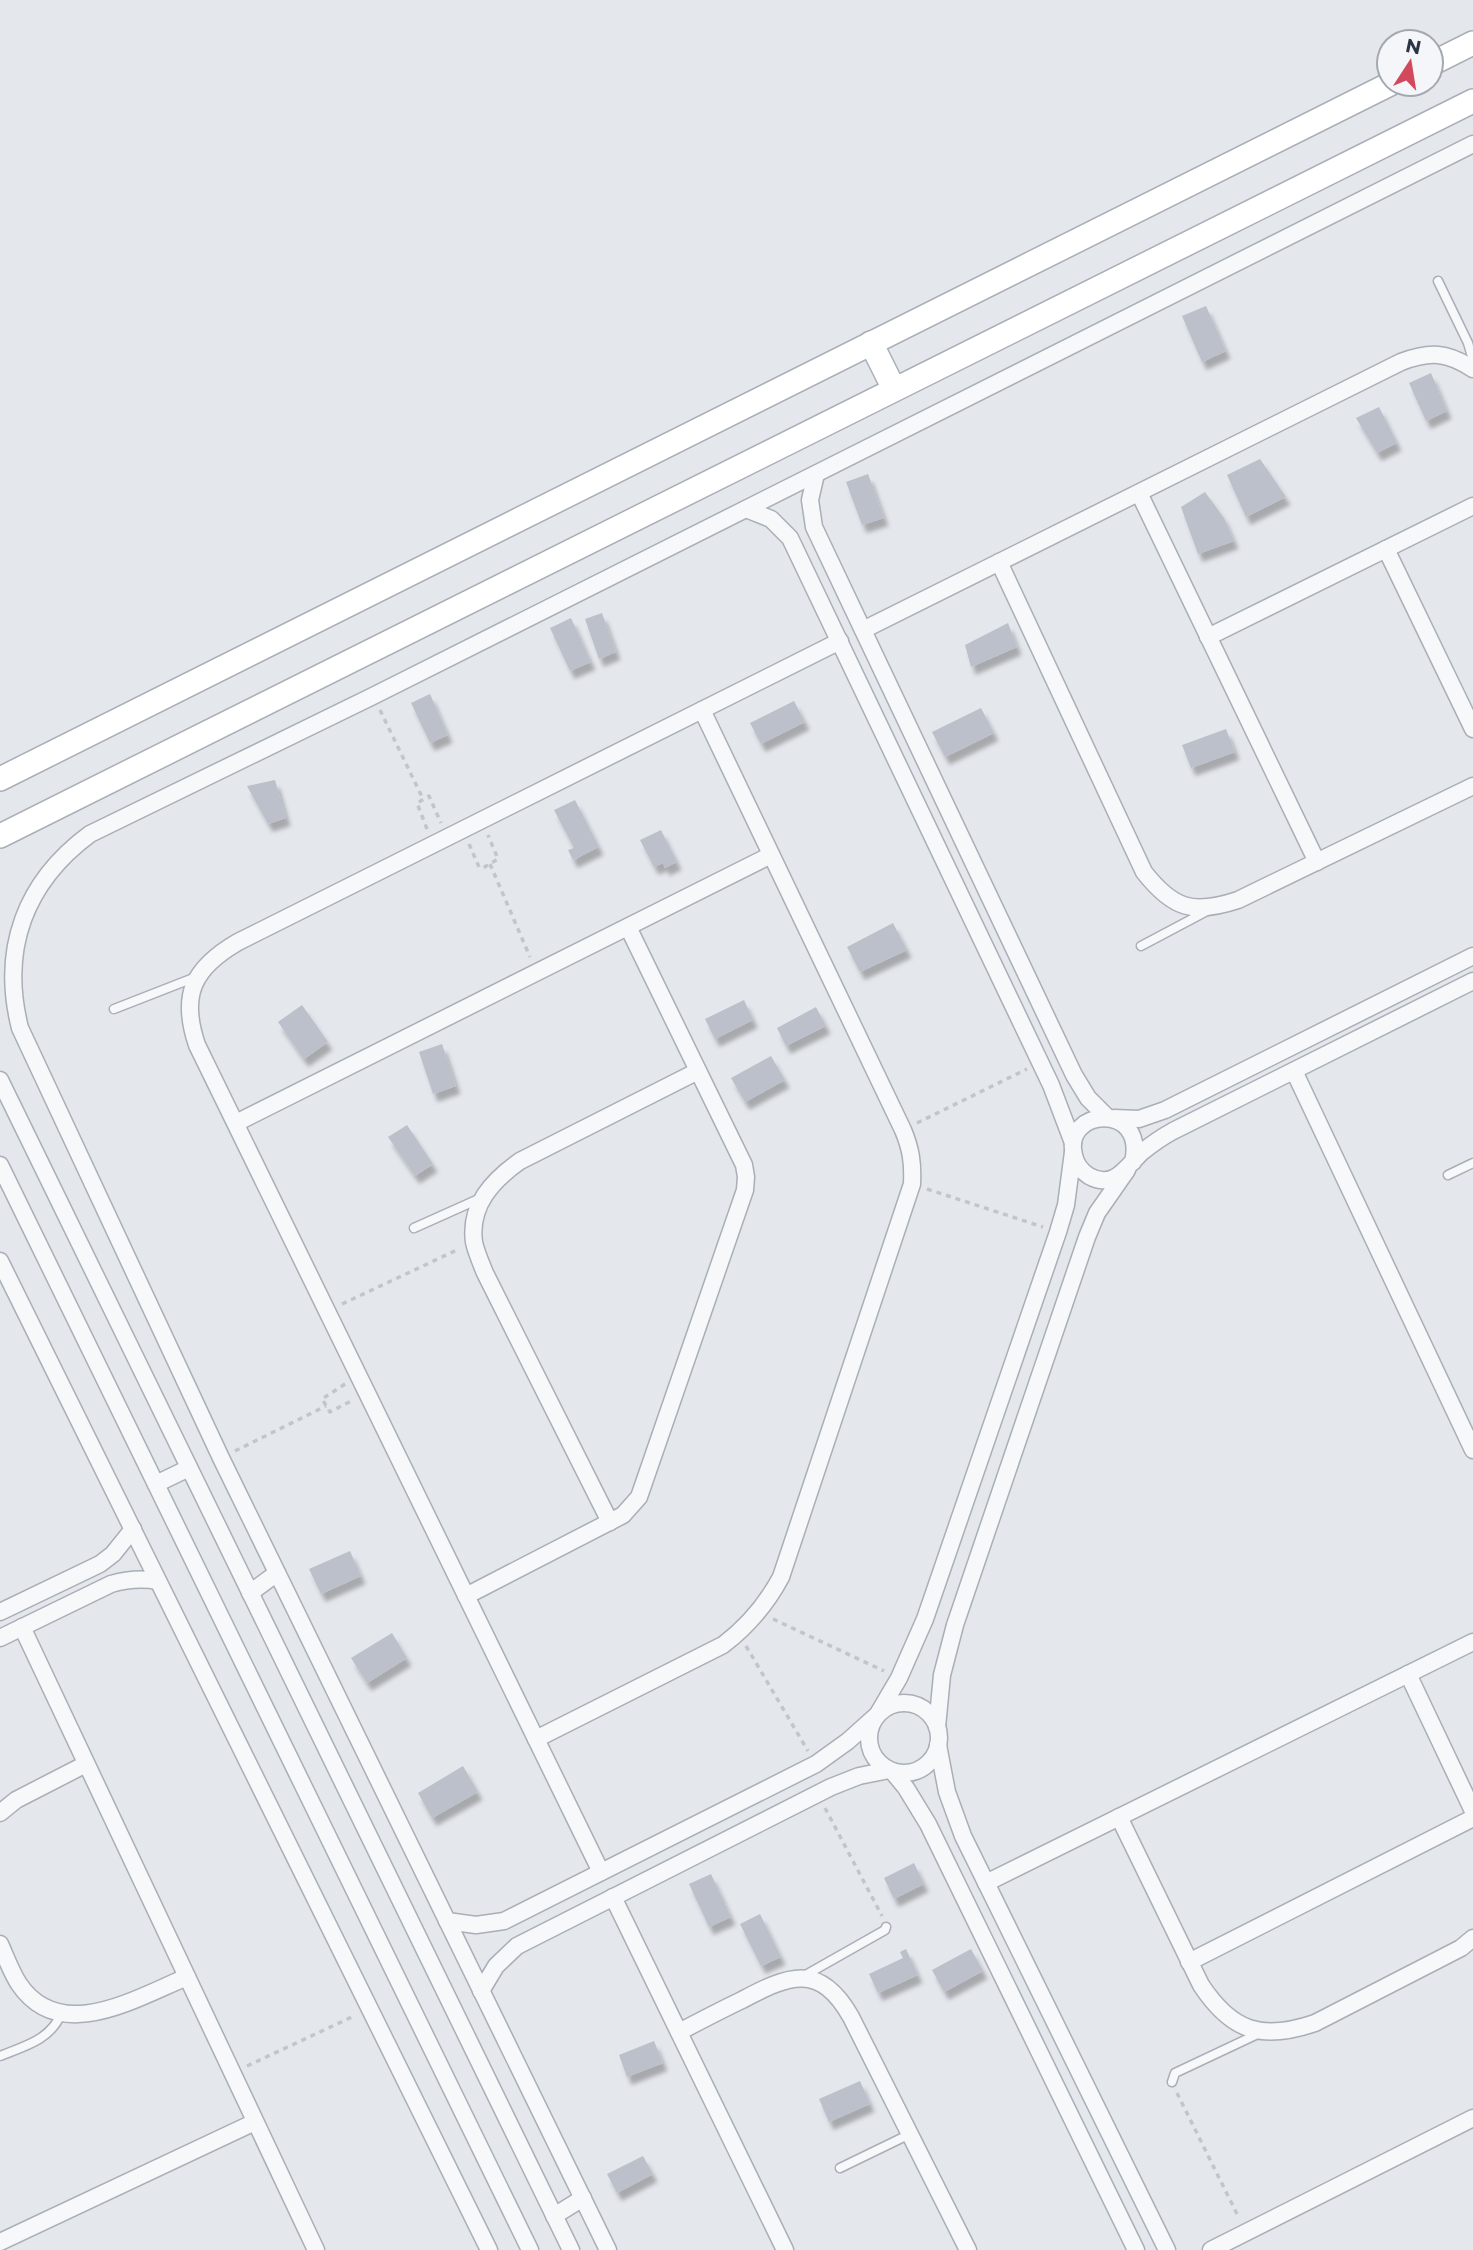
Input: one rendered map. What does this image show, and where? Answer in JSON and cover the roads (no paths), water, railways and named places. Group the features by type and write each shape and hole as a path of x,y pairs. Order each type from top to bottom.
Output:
{"street":[{"path":"1445,57 1473,43"},
{"path":"0,779 1375,92"},
{"path":"0,836 1473,101"},
{"path":"608,2250 221,1458 20,1028 12,989 14,949 34,892 59,860 90,834 373,696 1473,144"},
{"path":"870,344 894,389"},
{"path":"863,630 1401,362 1420,355 1439,354 1458,359 1473,369"},
{"path":"816,474 810,500 814,527 1074,1075 1088,1098 1109,1118 1122,1123 1135,1140 1136,1151 1130,1166 1111,1191 1087,1237 954,1625 942,1675 937,1727 947,1792 954,1814 1167,2250"},
{"path":"1139,493 1317,862"},
{"path":"1208,637 1473,506"},
{"path":"746,509 771,519 790,538 1040,1062 1060,1106 1076,1164 1084,1173 1106,1180 1117,1178 1152,1144 1173,1131 1473,981"},
{"path":"1386,549 1473,729"},
{"path":"999,562 1144,872 1161,893 1185,906 1212,908 1238,900 1473,786"},
{"path":"601,1872 197,1045 190,1022 190,999 198,976 215,956 238,942 840,641"},
{"path":"536,1739 723,1645 759,1613 781,1577 912,1184 910,1147 903,1130 702,710"},
{"path":"236,1123 771,855"},
{"path":"466,1596 610,1522 632,1507 644,1486 746,1183 744,1165 628,927"},
{"path":"938,1745 929,1762 921,1768 902,1773 880,1764 869,1745 869,1734 899,1678 925,1619 1058,1232 1068,1192 1076,1134 1089,1121 1109,1118 1139,1119 1164,1110 1473,956"},
{"path":"610,1522 485,1273 474,1242 475,1219 483,1197 499,1176 520,1161 698,1071"},
{"path":"1293,1071 1473,1450"},
{"path":"0,1080 571,2250"},
{"path":"0,1165 7,1196 156,1484 530,2250"},
{"path":"0,1261 489,2250"},
{"path":"156,1484 189,1468"},
{"path":"1,1609 100,1564 113,1554 132,1529"},
{"path":"250,1592 277,1573"},
{"path":"0,1638 111,1584 126,1579 158,1581"},
{"path":"22,1627 316,2250"},
{"path":"986,1883 1473,1642"},
{"path":"1408,1674 1473,1811"},
{"path":"447,1921 476,1925 505,1921 816,1765 878,1714 901,1703 923,1708 932,1716 937,1727"},
{"path":"0,1813 16,1800 86,1764"},
{"path":"481,1991 495,1966 517,1947 845,1780 890,1770"},
{"path":"890,1770 906,1788 928,1824 1136,2250"},
{"path":"1119,1817 1189,1962 1216,2007 1237,2024 1263,2032 1290,2032 1315,2023 1461,1948 1473,1938"},
{"path":"1189,1962 1473,1818"},
{"path":"613,1898 785,2250"},
{"path":"0,1944 19,1984 37,2003 61,2014 88,2016 187,1977"},
{"path":"679,2032 776,1982 799,1978 822,1983 840,1998 968,2250"},
{"path":"1211,2250 1473,2118"},
{"path":"0,2242 256,2122"},
{"path":"554,2216 583,2198"}],"lane":[{"path":"1438,281 1468,342 1473,360"},
{"path":"1142,946 1212,908"},
{"path":"114,1009 198,976"},
{"path":"1448,1175 1473,1163"},
{"path":"414,1228 483,1197"},
{"path":"799,1978 886,1927"},
{"path":"0,2056 50,2032 61,2014"},
{"path":"1171,2082 1175,2073 1263,2032"},
{"path":"840,2168 910,2134"}]}
